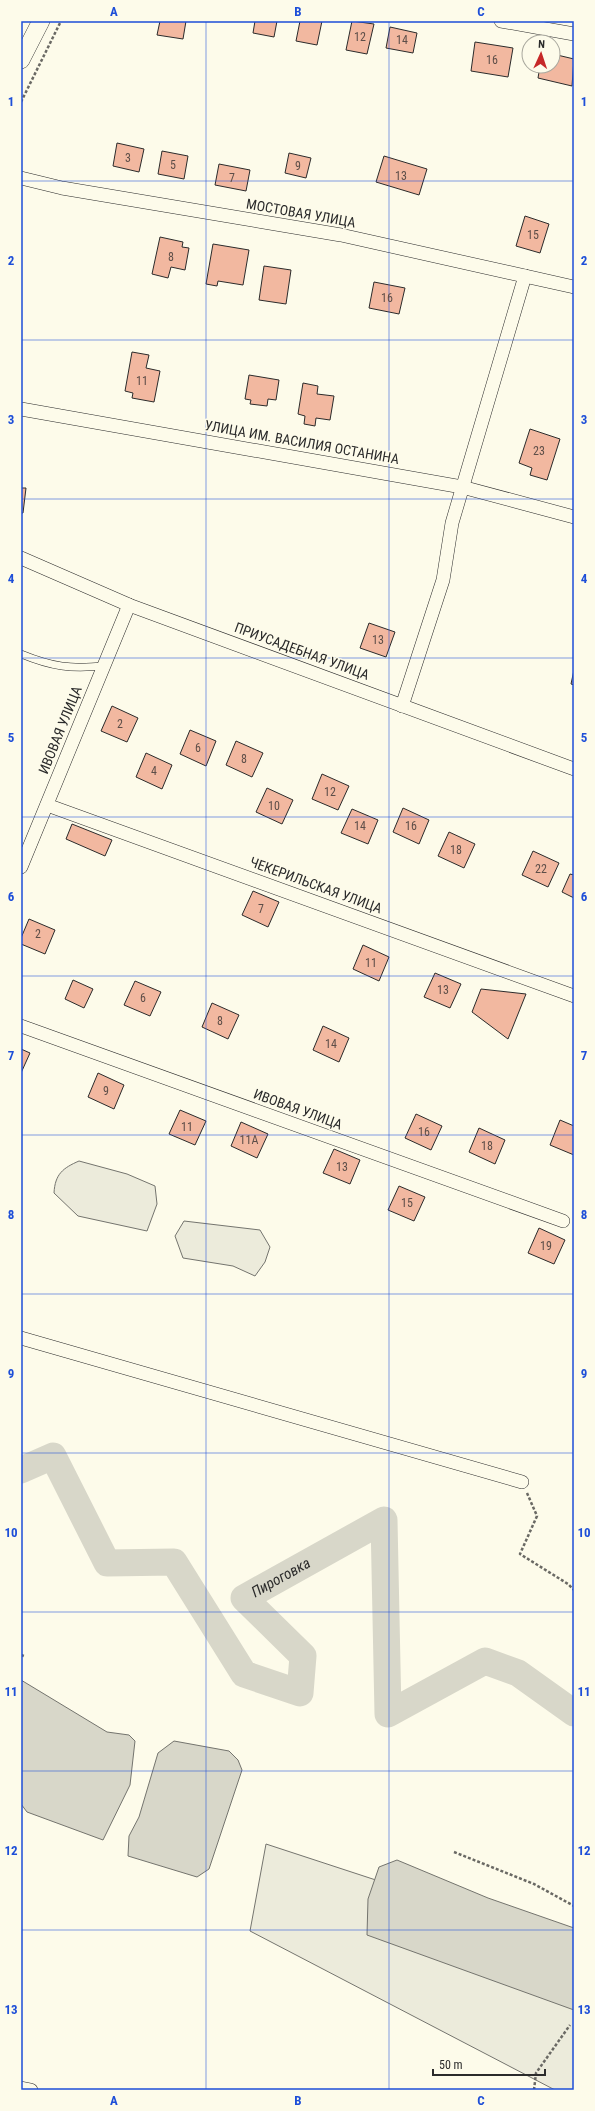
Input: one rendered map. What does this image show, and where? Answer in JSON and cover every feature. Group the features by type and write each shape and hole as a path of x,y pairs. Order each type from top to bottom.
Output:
{"street":[{"path":"21,60 41,21"},
{"path":"501,21 574,34"},
{"name":"МОСТОВАЯ УЛИЦА","path":"21,178 62,188 341,235 574,287"},
{"path":"402,706 443,580 452,523 525,276"},
{"name":"УЛИЦА ИМ. ВАСИЛИЯ ОСТАНИНА","path":"21,409 462,487 574,517"},
{"name":"ПРИУСАДЕБНАЯ УЛИЦА","path":"21,558 129,604 574,769"},
{"name":"ИВОВАЯ УЛИЦА","path":"21,867 129,604"},
{"name":"ЧЕКЕРИЛЬСКАЯ УЛИЦА","path":"47,805 574,996"},
{"name":"ИВОВАЯ УЛИЦА","path":"21,1026 563,1222"},
{"path":"21,1338 522,1482"},
{"path":"21,2088 31,2090"}],"lane":[{"path":"21,654 44,663 74,668 104,666"}],"path":[{"path":"21,102 61,21"},
{"path":"522,1482 537,1516 520,1554 568,1584 574,1590"},
{"path":"454,1852 534,1884 574,1906"},
{"path":"534,2090 536,2073 570,2025"}],"shaded area":[{"path":"79,1161 127,1174 155,1186 157,1204 147,1231 78,1216 54,1193 56,1181 61,1172 68,1166"},
{"path":"184,1221 260,1230 270,1247 265,1262 255,1276 233,1266 183,1258 175,1236"},
{"path":"21,1680 107,1732 129,1735 135,1741 130,1785 103,1840 27,1812 21,1804"},
{"path":"174,1741 229,1751 238,1760 242,1770 209,1869 197,1877 128,1856 129,1836 139,1817 158,1753"},
{"path":"266,1844 574,1945 574,2090 555,2090 250,1931"},
{"path":"397,1860 488,1898 574,1928 574,2010 367,1935 368,1899 379,1867"}],"building":[{"path":"160,21 186,21 183,39 157,35"},
{"path":"255,21 277,21 274,37 253,33"},
{"path":"300,21 322,21 317,45 296,41"},
{"path":"352,21 374,24 367,54 346,50"},
{"path":"390,27 417,33 413,53 386,48"},
{"path":"475,42 513,48 508,77 471,71"},
{"path":"561,56 574,59 572,86 538,78 539,74 561,74"},
{"path":"117,143 144,149 139,172 113,166"},
{"path":"162,151 188,156 184,179 158,174"},
{"path":"289,153 311,158 306,178 285,173"},
{"path":"384,156 427,169 419,195 376,182"},
{"path":"219,164 250,170 246,191 215,185"},
{"path":"525,216 549,224 540,253 516,246"},
{"path":"160,237 183,242 182,247 189,248 185,270 171,267 168,278 152,274"},
{"path":"213,244 249,250 243,285 218,281 217,286 206,284"},
{"path":"264,266 291,270 286,304 259,300"},
{"path":"374,282 405,288 399,314 369,308"},
{"path":"132,352 149,355 146,368 160,371 154,402 132,398 133,393 125,391"},
{"path":"249,375 279,380 276,400 268,399 267,406 250,404 251,400 245,399"},
{"path":"303,383 318,386 317,394 334,396 330,420 316,418 315,426 304,424 305,416 298,414"},
{"path":"530,429 560,439 547,480 530,475 532,468 519,463"},
{"path":"21,488 26,488 23,513 21,513"},
{"path":"369,623 395,632 386,657 360,648"},
{"path":"574,670 574,685 571,684"},
{"path":"112,706 138,718 127,742 101,731"},
{"path":"190,730 216,741 206,766 180,754"},
{"path":"236,741 263,753 252,777 226,765"},
{"path":"146,753 172,765 162,789 136,777"},
{"path":"322,774 349,786 338,810 312,799"},
{"path":"267,788 293,800 282,824 256,812"},
{"path":"403,808 429,820 419,844 393,832"},
{"path":"352,809 378,820 368,844 341,833"},
{"path":"72,824 112,840 105,856 66,839"},
{"path":"449,832 475,844 464,868 438,856"},
{"path":"533,851 559,863 548,887 522,875"},
{"path":"570,874 574,875 574,898 562,892"},
{"path":"253,891 279,902 268,927 242,915"},
{"path":"29,919 55,930 45,954 21,944 21,938"},
{"path":"363,945 389,957 379,981 353,969"},
{"path":"435,973 461,984 450,1008 424,997"},
{"path":"73,980 93,989 84,1008 65,999"},
{"path":"135,981 161,992 150,1016 124,1005"},
{"path":"481,989 526,994 508,1039 472,1012"},
{"path":"212,1003 239,1015 228,1039 202,1027"},
{"path":"323,1026 349,1038 339,1062 313,1050"},
{"path":"21,1049 30,1053 21,1073"},
{"path":"98,1073 124,1085 114,1109 88,1097"},
{"path":"180,1110 206,1121 195,1145 169,1134"},
{"path":"416,1114 442,1126 431,1150 405,1138"},
{"path":"560,1120 574,1126 574,1155 550,1145"},
{"path":"241,1122 268,1134 257,1158 231,1146"},
{"path":"479,1128 505,1140 495,1164 469,1152"},
{"path":"334,1149 360,1160 350,1184 323,1173"},
{"path":"399,1186 425,1197 414,1221 388,1210"},
{"path":"539,1228 565,1240 554,1264 528,1253"}],"waterway":[{"name":"Пироговка","path":"21,1470 53,1456 107,1563 174,1562 244,1674 300,1693 303,1656 244,1598 384,1520 388,1714 485,1661 518,1673 574,1713"}]}
